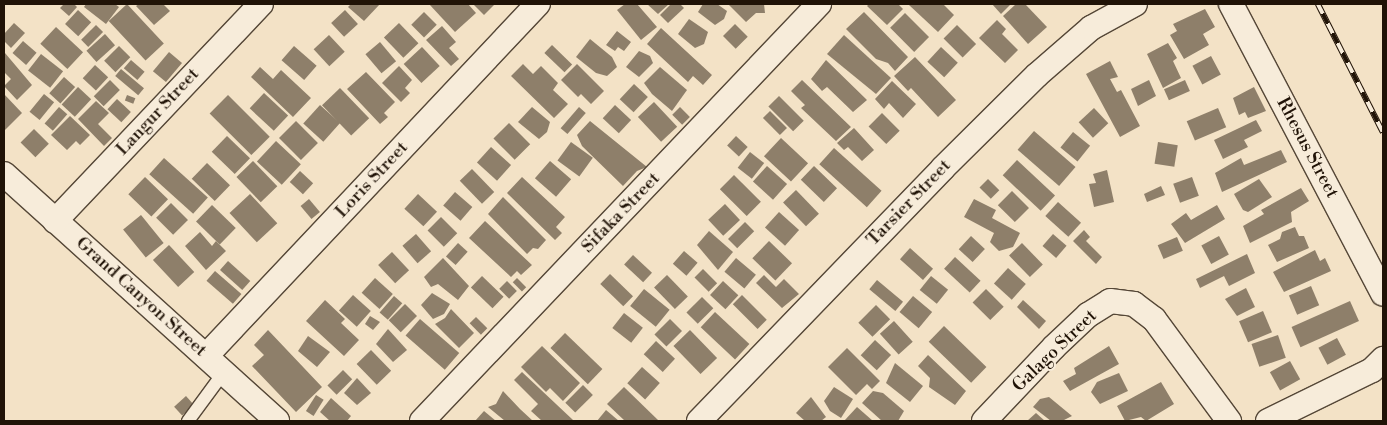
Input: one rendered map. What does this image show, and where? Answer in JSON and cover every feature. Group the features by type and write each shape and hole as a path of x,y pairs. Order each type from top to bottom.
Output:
{"street":[{"name":"Langur Street","path":"55,221 261,4"},
{"name":"Loris Street","path":"206,356 538,4"},
{"name":"Sifaka Street","path":"422,421 820,4"},
{"name":"Tarsier Street","path":"699,421 943,168 1037,75 1091,28 1135,4"},
{"name":"Rhesus Street","path":"1231,4 1383,293"},
{"name":"Grand Canyon Street","path":"4,174 277,421"},
{"name":"Galago Street","path":"984,421 1088,315 1110,301 1123,301 1154,319 1229,421"},
{"path":"1268,421 1372,370 1383,360"}],"lane":[{"path":"188,421 224,372"}],"building":[{"path":"64,4 74,4 77,7 69,16 60,8"},
{"path":"86,4 115,4 119,7 106,24 84,7"},
{"path":"127,4 164,43 146,61 109,21"},
{"path":"139,4 163,4 170,11 154,25 136,6"},
{"path":"351,4 380,4 364,21 348,7"},
{"path":"429,4 468,4 476,13 455,32"},
{"path":"473,4 495,4 484,15"},
{"path":"625,4 637,4 657,27 641,40 617,10"},
{"path":"647,4 669,4 658,14"},
{"path":"671,4 680,4 684,8 668,23 660,15"},
{"path":"703,4 717,4 727,11 724,19 715,25 698,12"},
{"path":"728,4 764,4 765,13 756,13 746,22"},
{"path":"869,4 898,4 903,9 887,25 867,6"},
{"path":"943,4 954,15 938,32 909,5"},
{"path":"992,4 1011,4 1001,14"},
{"path":"1016,4 1025,4 1047,27 1028,44 1003,16"},
{"path":"1205,9 1215,27 1203,34 1209,45 1184,59 1170,35 1177,31 1173,24"},
{"path":"78,10 91,22 78,36 65,24"},
{"path":"345,10 358,24 344,37 331,23"},
{"path":"424,12 437,25 424,37 411,25"},
{"path":"864,12 908,57 895,71 888,63 876,59 846,29"},
{"path":"905,13 929,37 914,52 890,28"},
{"path":"689,19 708,32 704,44 695,48 678,34"},
{"path":"997,20 1006,29 1002,34 1018,50 1005,63 979,38"},
{"path":"14,23 25,33 11,48 4,41 4,34"},
{"path":"399,23 418,43 403,58 384,38"},
{"path":"735,24 748,37 736,49 723,36"},
{"path":"96,25 103,32 88,47 81,40"},
{"path":"957,25 976,44 963,58 944,38"},
{"path":"442,26 456,42 449,48 459,59 451,66 426,40"},
{"path":"56,27 83,52 67,69 40,44"},
{"path":"661,28 712,75 703,85 693,76 688,82 647,44"},
{"path":"617,31 631,42 624,51 618,47 615,51 606,45"},
{"path":"105,34 115,45 96,62 86,51"},
{"path":"329,35 345,52 329,66 314,49"},
{"path":"844,35 891,78 876,94 827,54"},
{"path":"590,39 612,57 617,67 607,76 596,73 576,57"},
{"path":"23,41 37,53 26,65 13,53"},
{"path":"380,42 396,61 382,73 365,54"},
{"path":"1168,43 1177,58 1173,61 1181,78 1163,88 1147,54"},
{"path":"552,45 572,64 565,72 544,53"},
{"path":"119,46 130,57 115,72 104,61"},
{"path":"294,46 317,66 304,80 282,60"},
{"path":"422,47 440,66 421,83 404,64"},
{"path":"941,47 958,63 944,77 927,62"},
{"path":"639,51 650,56 653,63 639,77 626,67"},
{"path":"169,52 182,63 166,82 153,71"},
{"path":"5,53 32,85 17,100 4,86 11,79 4,72"},
{"path":"41,54 63,71 50,88 28,71"},
{"path":"1211,56 1221,75 1202,84 1192,66"},
{"path":"915,57 956,100 938,117 911,88 908,91 894,76"},
{"path":"131,60 145,72 137,80 124,68"},
{"path":"826,60 867,100 853,112 827,87 822,91 811,79"},
{"path":"1110,61 1118,77 1110,79 1117,92 1121,90 1140,126 1120,137 1086,74"},
{"path":"523,64 533,74 541,66 558,83 553,90 568,104 554,118 511,76"},
{"path":"577,64 604,91 591,104 581,94 578,97 561,80"},
{"path":"95,65 108,77 96,90 83,78"},
{"path":"399,66 412,80 405,88 410,93 401,102 382,83"},
{"path":"260,67 273,79 281,70 311,98 293,117 251,77"},
{"path":"660,67 687,90 672,111 652,94 644,83"},
{"path":"121,69 144,88 138,95 115,76"},
{"path":"366,72 395,102 384,113 388,117 380,124 347,89"},
{"path":"64,77 75,87 60,103 49,93"},
{"path":"110,80 120,90 104,106 94,96"},
{"path":"802,80 851,127 836,141 801,108 805,105 791,91"},
{"path":"1149,80 1156,96 1138,106 1131,89"},
{"path":"1185,80 1190,91 1169,100 1164,89"},
{"path":"892,81 916,104 903,118 889,103 884,109 875,99"},
{"path":"634,84 648,97 634,112 620,99"},
{"path":"78,87 91,99 75,117 62,105"},
{"path":"1254,87 1266,111 1248,118 1245,112 1239,115 1233,98"},
{"path":"340,88 369,118 351,136 322,105"},
{"path":"264,93 288,116 274,131 250,108"},
{"path":"4,94 22,113 4,131"},
{"path":"44,94 54,102 40,120 30,112"},
{"path":"127,95 135,98 133,104 125,101"},
{"path":"228,95 270,137 251,155 210,113"},
{"path":"779,96 804,121 793,131 768,107"},
{"path":"117,99 131,112 121,122 107,109"},
{"path":"96,101 109,113 98,124 112,138 104,146 78,119"},
{"path":"654,102 677,127 661,142 638,117"},
{"path":"320,105 340,123 323,142 303,124"},
{"path":"615,105 631,120 619,133 603,118"},
{"path":"59,107 67,114 53,131 45,124"},
{"path":"532,107 550,122 547,132 539,139 518,122"},
{"path":"579,107 586,113 567,134 561,128"},
{"path":"680,107 690,117 682,125 672,115"},
{"path":"1094,108 1108,123 1093,138 1079,122"},
{"path":"1218,108 1226,127 1195,141 1187,121"},
{"path":"770,111 787,128 780,135 763,118"},
{"path":"882,113 900,131 886,144 869,126"},
{"path":"70,116 90,135 80,145 76,141 67,150 51,135"},
{"path":"1256,120 1262,131 1244,140 1248,147 1223,159 1214,140"},
{"path":"296,121 318,143 301,160 279,138"},
{"path":"590,121 647,167 637,171 623,186 582,146 577,135"},
{"path":"509,123 530,144 515,160 493,139"},
{"path":"854,128 874,150 862,161 848,147 844,150 837,143"},
{"path":"34,129 49,144 35,157 21,142"},
{"path":"1034,131 1076,167 1059,186 1018,150"},
{"path":"1073,132 1090,146 1078,161 1060,148"},
{"path":"227,136 250,158 235,174 212,152"},
{"path":"736,136 748,147 739,156 727,146"},
{"path":"781,138 808,163 791,182 764,156"},
{"path":"276,141 301,164 282,185 257,161"},
{"path":"571,142 593,158 579,176 557,161"},
{"path":"1158,142 1178,145 1174,167 1155,164"},
{"path":"491,147 511,165 497,181 477,163"},
{"path":"834,148 882,191 867,207 819,164"},
{"path":"1281,150 1287,162 1222,192 1215,173 1241,158 1244,165"},
{"path":"750,152 764,163 752,179 738,168"},
{"path":"164,158 208,197 193,214 149,174"},
{"path":"1017,160 1055,195 1041,211 1003,175"},
{"path":"253,161 277,186 261,202 236,177"},
{"path":"550,161 571,179 556,197 535,178"},
{"path":"207,163 230,185 215,201 192,179"},
{"path":"767,166 787,184 773,200 753,182"},
{"path":"814,166 837,188 824,202 801,180"},
{"path":"472,169 494,192 482,204 460,181"},
{"path":"1107,170 1114,202 1094,207 1089,184 1096,183 1093,174"},
{"path":"300,171 313,183 303,194 290,182"},
{"path":"734,175 761,202 747,216 720,189"},
{"path":"145,177 168,199 151,216 128,194"},
{"path":"522,177 565,217 556,227 562,233 555,240 507,193"},
{"path":"1192,177 1199,196 1180,203 1173,184"},
{"path":"988,179 999,190 991,199 980,187"},
{"path":"1259,179 1272,197 1248,212 1243,210 1234,194"},
{"path":"1161,186 1165,195 1147,202 1144,194"},
{"path":"1301,188 1309,201 1291,212 1292,222 1250,243 1243,226 1264,214 1261,210"},
{"path":"796,190 819,214 806,226 783,203"},
{"path":"1012,191 1029,208 1015,222 998,205"},
{"path":"455,192 472,207 461,221 443,206"},
{"path":"250,194 277,223 257,242 230,213"},
{"path":"418,194 437,212 423,226 404,209"},
{"path":"503,197 546,240 538,249 533,248 527,254 488,214"},
{"path":"309,199 320,212 312,219 301,206"},
{"path":"974,199 996,210 992,218 1020,233 1013,247 999,251 990,242 994,233 964,217"},
{"path":"1058,202 1081,223 1068,237 1045,216"},
{"path":"171,203 188,220 173,235 156,218"},
{"path":"725,204 740,220 723,236 708,220"},
{"path":"212,205 236,228 220,244 196,222"},
{"path":"1217,205 1225,219 1185,243 1171,224 1186,213 1191,220"},
{"path":"779,212 799,230 785,246 765,228"},
{"path":"141,215 164,243 146,257 123,229"},
{"path":"441,217 457,233 444,247 428,230"},
{"path":"485,221 532,265 521,275 517,271 511,277 469,238"},
{"path":"745,222 754,231 737,248 728,239"},
{"path":"1295,227 1299,236 1304,236 1309,248 1277,262 1268,245 1280,239 1282,232"},
{"path":"1084,230 1090,237 1086,241 1102,257 1096,264 1073,241"},
{"path":"709,231 733,252 718,270 697,245"},
{"path":"200,232 212,246 216,241 226,251 206,270 185,246"},
{"path":"416,234 431,251 418,263 402,246"},
{"path":"1053,234 1067,246 1056,258 1043,246"},
{"path":"971,236 985,249 973,262 959,249"},
{"path":"1219,236 1229,255 1211,264 1201,245"},
{"path":"1177,237 1183,251 1164,259 1158,245"},
{"path":"769,241 792,263 775,280 752,258"},
{"path":"458,243 468,252 456,265 446,256"},
{"path":"1022,243 1043,265 1030,277 1009,256"},
{"path":"169,245 194,272 178,287 153,260"},
{"path":"910,248 933,269 923,280 900,259"},
{"path":"1315,250 1320,261 1325,258 1331,271 1284,292 1273,272"},
{"path":"684,251 698,263 686,276 673,264"},
{"path":"392,252 409,270 395,283 378,265"},
{"path":"1247,254 1255,273 1229,286 1224,276 1200,288 1196,279"},
{"path":"633,255 652,273 643,282 624,265"},
{"path":"955,257 981,281 970,293 944,269"},
{"path":"443,258 469,286 458,300 438,284 431,287 424,277"},
{"path":"736,258 756,275 744,289 724,272"},
{"path":"228,261 250,281 242,290 220,270"},
{"path":"1008,268 1026,284 1012,300 994,284"},
{"path":"703,269 717,283 709,292 695,277"},
{"path":"215,271 241,294 233,304 206,281"},
{"path":"610,274 633,296 623,306 600,284"},
{"path":"667,275 688,297 675,309 654,288"},
{"path":"764,275 776,287 784,279 799,294 782,308 756,283"},
{"path":"482,276 504,297 492,308 471,288"},
{"path":"931,276 948,290 937,304 920,290"},
{"path":"375,278 393,294 379,309 362,293"},
{"path":"517,278 526,287 522,291 513,282"},
{"path":"877,280 903,302 895,311 869,289"},
{"path":"507,281 517,291 509,299 499,289"},
{"path":"723,281 738,295 725,309 710,295"},
{"path":"1311,286 1319,305 1297,315 1289,295"},
{"path":"1246,288 1255,307 1237,316 1225,299"},
{"path":"644,289 670,310 656,327 630,306"},
{"path":"986,289 1004,307 990,320 973,302"},
{"path":"432,293 450,304 444,314 433,319 421,305"},
{"path":"353,295 371,311 357,327 339,311"},
{"path":"742,295 767,320 758,329 733,304"},
{"path":"394,296 402,303 388,320 380,313"},
{"path":"913,296 932,312 919,328 900,312"},
{"path":"702,297 713,308 698,324 686,313"},
{"path":"325,300 345,319 341,323 359,340 344,356 306,321"},
{"path":"1023,300 1046,321 1039,329 1017,307"},
{"path":"1350,301 1359,321 1300,347 1292,327"},
{"path":"405,304 417,316 401,332 389,320"},
{"path":"876,305 890,319 872,337 858,323"},
{"path":"451,309 474,333 459,348 435,324 445,318"},
{"path":"1263,311 1272,332 1248,342 1239,321"},
{"path":"715,312 749,344 735,359 701,327"},
{"path":"624,313 643,328 631,343 612,328"},
{"path":"370,316 380,322 373,330 365,324"},
{"path":"476,317 487,328 481,335 470,323"},
{"path":"420,319 459,353 445,370 406,336"},
{"path":"670,319 682,331 666,347 654,335"},
{"path":"894,321 913,342 899,355 880,334"},
{"path":"944,326 986,367 971,383 929,342"},
{"path":"388,329 407,350 393,362 376,344"},
{"path":"268,330 322,387 296,412 252,366 264,355 254,345"},
{"path":"690,330 717,358 701,374 673,346"},
{"path":"565,333 602,369 588,384 550,348"},
{"path":"1278,335 1286,358 1259,367 1252,344"},
{"path":"308,336 330,352 317,367 298,351"},
{"path":"1337,338 1346,355 1327,365 1318,348"},
{"path":"875,340 891,355 877,370 861,355"},
{"path":"656,341 675,359 663,372 644,354"},
{"path":"542,346 580,383 563,401 550,388 546,392 521,367"},
{"path":"1109,346 1119,364 1070,391 1063,381 1076,374 1074,368"},
{"path":"847,348 880,381 872,389 867,384 856,395 828,367"},
{"path":"371,350 391,371 377,385 357,364"},
{"path":"928,355 966,391 955,405 929,387 930,378 918,366"},
{"path":"1290,361 1300,379 1280,391 1270,372"},
{"path":"895,363 923,386 910,402 886,383"},
{"path":"642,367 660,383 645,399 627,383"},
{"path":"343,370 352,379 337,395 327,386"},
{"path":"522,372 573,420 542,421 531,411 538,404 514,380"},
{"path":"1119,373 1128,391 1100,404 1091,392 1097,382"},
{"path":"357,378 371,393 357,405 344,393"},
{"path":"1161,382 1174,404 1146,421 1141,417 1125,421 1117,406"},
{"path":"583,385 593,395 575,413 565,403"},
{"path":"624,387 659,421 625,421 607,404"},
{"path":"834,387 853,399 841,418 830,411 824,401"},
{"path":"503,391 533,421 505,421 488,407 496,404"},
{"path":"873,391 883,393 904,411 898,421 882,421 862,403"},
{"path":"316,395 324,400 314,416 306,411"},
{"path":"186,396 194,405 182,416 174,407"},
{"path":"811,397 826,417 821,421 805,421 796,413"},
{"path":"1049,397 1072,416 1062,421 1051,421 1033,407 1040,399"},
{"path":"331,398 351,416 347,421 330,421 320,412"},
{"path":"857,407 873,421 844,421"},
{"path":"606,410 619,421 597,421"},
{"path":"484,411 496,421 475,421"},
{"path":"1036,413 1045,421 1027,421"}],"railway":[{"path":"1318,4 1383,132"}]}
